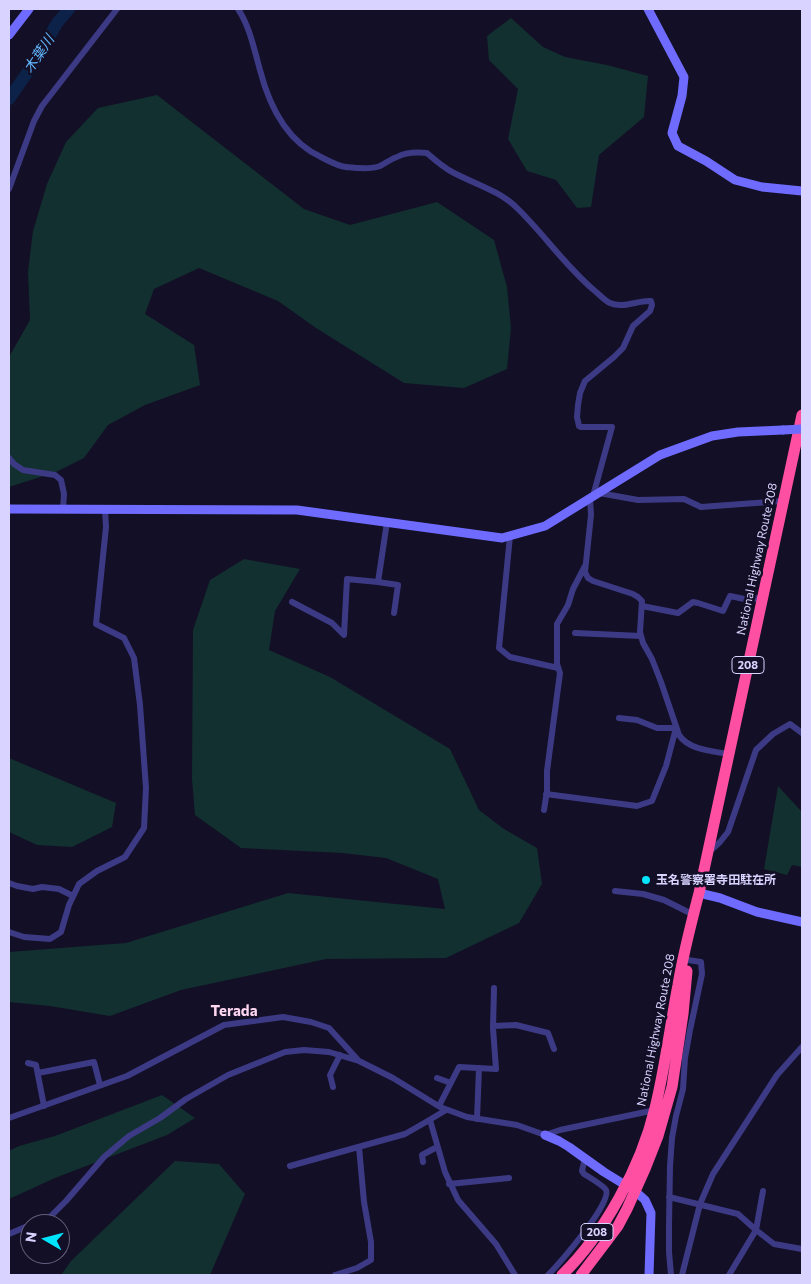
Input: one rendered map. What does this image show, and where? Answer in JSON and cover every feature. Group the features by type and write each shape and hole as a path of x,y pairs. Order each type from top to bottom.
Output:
{"highway":[{"name":"National Highway Route 208","path":"581,1275 618,1226 635,1165 648,1134 655,1110 661,1085 682,959 708,853 802,415"},
{"name":"National Highway Route 208","path":"562,1275 573,1265 630,1187 658,1136 677,1088 688,960 694,915"}],"street":[{"path":"9,35 29,9"},
{"path":"9,189 34,121 42,106 117,9"},
{"path":"238,9 251,34 260,73 277,116 296,140 310,152 338,165 371,168 412,152 427,153 440,165 500,195 516,206 585,282 610,303 621,305 643,300 651,301 650,311 633,326 623,348 585,381 580,393 577,417 579,426 612,427 594,496 585,572 588,578 608,587 633,594 642,601 640,632 643,643 652,659 676,728 683,741 687,744 728,754"},
{"path":"648,9 684,77 682,96 672,133 678,146 735,180 762,187 802,191"},
{"path":"9,509 297,510 502,538 546,526 660,455 712,436 738,432 802,430"},
{"path":"9,458 23,470 55,475 61,480 64,494 63,509"},
{"path":"594,496 638,500 684,499 701,507 784,501"},
{"path":"9,932 24,937 50,939 61,932 69,905 79,884 97,871 125,857 144,828 146,788 140,705 134,658 124,638 96,624 106,535 105,509"},
{"path":"378,582 387,522"},
{"path":"510,536 499,648 510,657 558,668"},
{"path":"544,810 560,674 556,664 557,624 586,565"},
{"path":"292,602 332,623 344,635 347,579 378,582 398,585 394,613"},
{"path":"642,606 678,613 693,602 723,611 730,596 748,600 763,597"},
{"path":"575,633 641,636"},
{"path":"619,718 637,720 657,728 676,728"},
{"path":"708,853 728,832 756,750 773,734 790,724 802,733"},
{"path":"546,794 637,806 652,801 666,766 676,728"},
{"path":"9,883 33,889 42,887 59,889 73,896"},
{"path":"615,890 643,894 664,900 694,915"},
{"path":"699,893 720,898 757,912 802,922"},
{"path":"439,1106 459,1067 496,1069 493,1026 494,988"},
{"path":"9,1117 127,1076 224,1025 283,1017 312,1022 328,1028 359,1061"},
{"path":"493,1026 516,1025 548,1033 554,1049"},
{"path":"682,1275 700,1204 713,1174 777,1076 802,1046"},
{"path":"53,1214 104,1156 129,1136 228,1074 285,1052 304,1050 329,1052 359,1061 393,1078 446,1110 467,1117 516,1125 559,1141 604,1172 630,1187 645,1200 651,1213 649,1275"},
{"path":"333,1087 330,1076 340,1055"},
{"path":"38,1073 94,1062 100,1085"},
{"path":"28,1063 36,1065 44,1106"},
{"path":"477,1118 480,1068"},
{"path":"438,1078 451,1083"},
{"path":"672,1275 669,1252 670,1166 676,1116 677,1088"},
{"path":"290,1166 405,1134 446,1110"},
{"path":"545,1135 560,1130 655,1110"},
{"path":"430,1120 449,1184 458,1200 496,1244 515,1275"},
{"path":"335,1275 357,1268 371,1260 371,1242 364,1202 359,1147"},
{"path":"423,1162 422,1155 437,1147"},
{"path":"548,1275 579,1240 606,1198 605,1188 582,1172 585,1158"},
{"path":"449,1184 509,1178"},
{"path":"730,1275 756,1230 763,1191"},
{"path":"670,1197 738,1214 774,1244 802,1249"}],"green space":[{"path":"511,18 543,47 565,57 607,65 648,76 644,117 599,155 591,207 577,208 556,180 527,171 508,139 518,89 489,60 487,36"},
{"path":"157,95 304,209 350,225 437,202 494,240 507,287 511,328 507,369 464,388 404,383 316,328 278,301 199,268 154,289 145,314 194,345 200,385 145,405 108,425 84,458 56,472 9,487 9,357 30,320 28,272 33,231 47,184 66,142 98,108"},
{"path":"244,559 300,569 275,611 269,650 330,677 450,749 479,810 504,829 537,848 542,884 519,923 446,958 326,959 181,990 110,1016 50,1006 9,1002 9,952 126,943 288,893 445,909 438,879 386,858 342,853 241,848 195,815 192,779 193,630 210,580"},
{"path":"9,758 116,803 112,827 72,847 37,845 9,832"},
{"path":"778,786 802,812 802,867 792,865 787,875 764,869"},
{"path":"162,1095 195,1118 167,1135 55,1178 9,1199 9,1151 19,1146 55,1136"},
{"path":"175,1161 219,1164 245,1194 210,1275 61,1275 71,1261"}],"waterway":[{"name":"木葉川","path":"9,99 38,57 57,23 69,9"}],"place":[{"name":"玉名警察署寺田駐在所","path":"646,880"}],"district":[{"name":"Terada","path":"234,1011"}]}
